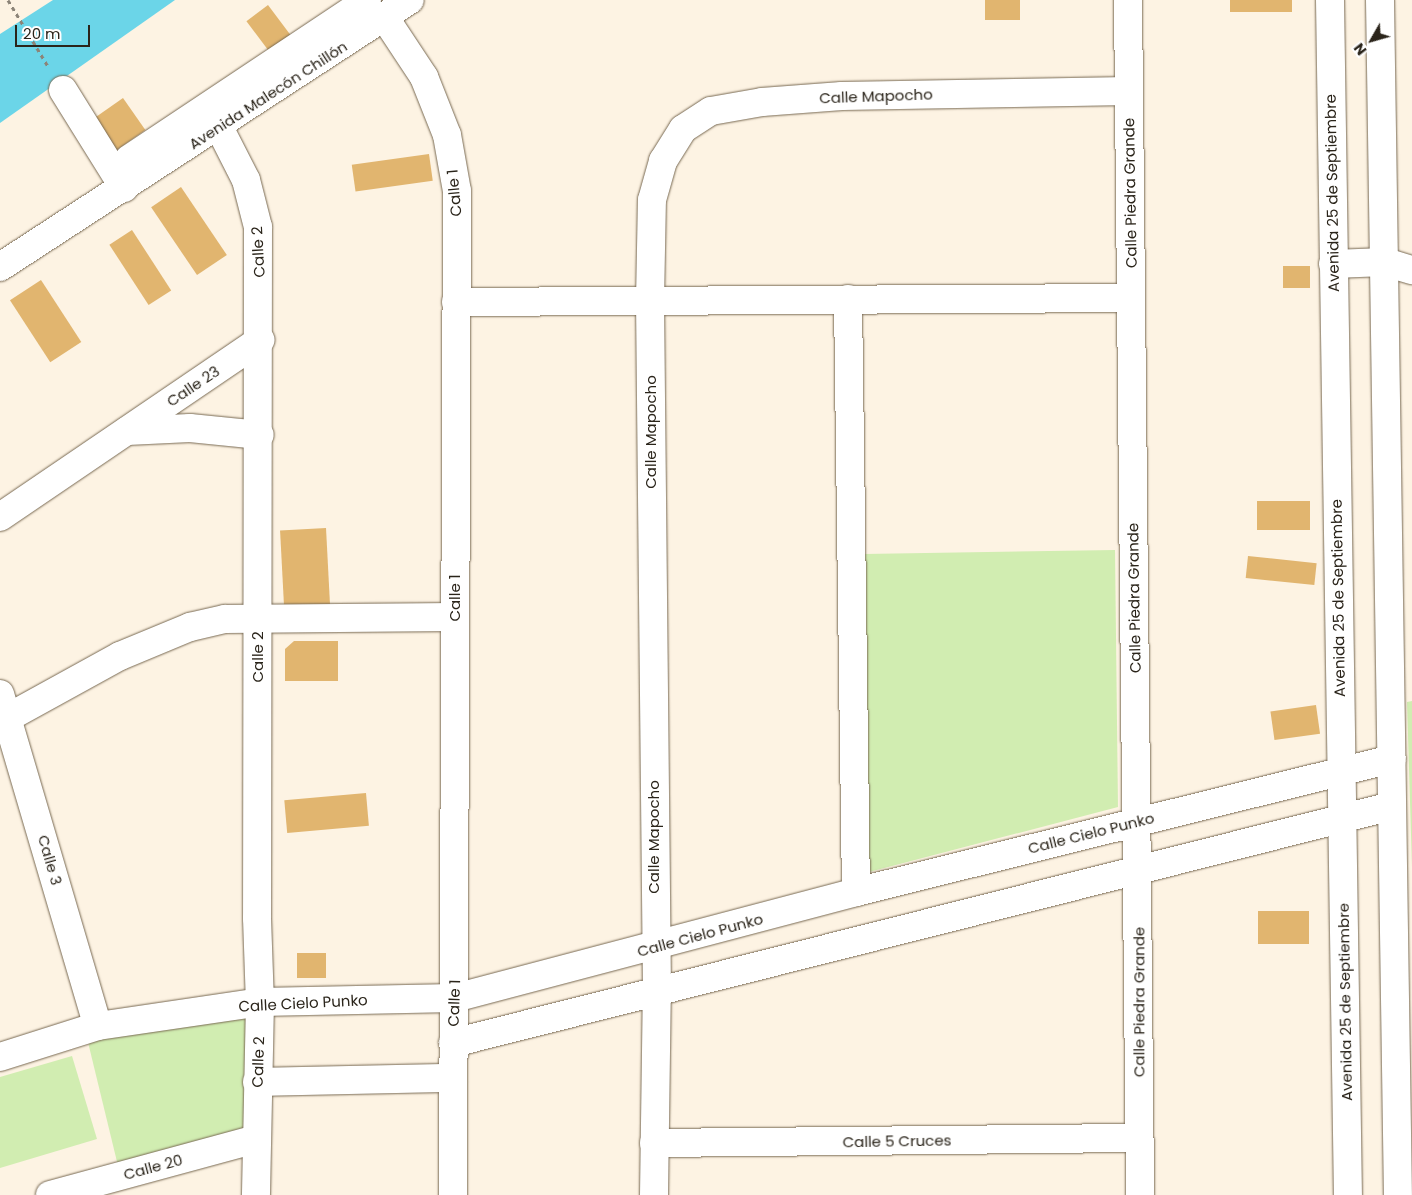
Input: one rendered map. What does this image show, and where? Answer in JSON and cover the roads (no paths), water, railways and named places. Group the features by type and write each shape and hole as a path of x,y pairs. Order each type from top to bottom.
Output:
{"street":[{"name":"Avenida Malecón Chillón","path":"124,188 129,159 376,9 410,0"},
{"name":"Calle Piedra Grande","path":"1128,0 1140,1195"},
{"name":"Avenida 25 de Septiembre","path":"1330,0 1348,1195"},
{"path":"1380,0 1392,806 1404,1153 1398,1195"},
{"name":"Avenida Malecón Chillón","path":"0,267 219,127 376,9"},
{"name":"Calle 1","path":"376,9 424,77 447,135 457,191 455,998 452,1043 453,1195"},
{"path":"63,90 124,188"},
{"name":"Calle Mapocho","path":"654,1195 657,991 655,948 650,301 652,200 663,161 683,129 711,111 762,102 842,96 1129,90"},
{"name":"Calle 2","path":"219,127 246,180 258,227 260,435 257,918 260,1002 256,1195"},
{"path":"1334,264 1385,262 1412,270"},
{"path":"456,302 1131,298"},
{"path":"848,299 856,892"},
{"name":"Calle 23","path":"0,517 260,340"},
{"name":"Calle 23","path":"127,431 190,428 260,435"},
{"path":"5,706 190,627 224,619 455,617"},
{"name":"Calle 3","path":"5,706 98,1026"},
{"name":"Calle Cielo Punko","path":"0,1057 98,1026 260,1002 455,998 655,948 856,892 1392,759"},
{"path":"452,1043 1392,806"},
{"path":"257,1082 453,1078"},
{"name":"Calle 5 Cruces","path":"654,1143 1139,1138"},
{"name":"Calle 20","path":"50,1195 256,1139"}],"water":[{"path":"53,0 175,0 0,123 0,34"}]}
